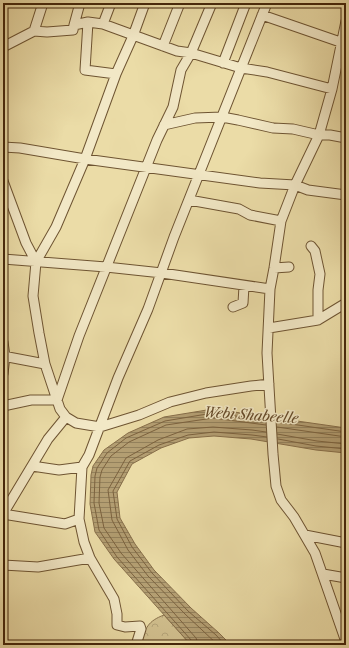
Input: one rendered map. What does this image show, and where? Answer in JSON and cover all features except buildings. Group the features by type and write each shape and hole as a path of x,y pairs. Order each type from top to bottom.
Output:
{"street":[{"path":"34,31 43,3"},
{"path":"3,47 34,31 47,32 73,30 80,3"},
{"path":"103,24 111,3"},
{"path":"145,3 133,36 116,74 85,159 56,227 36,262 33,296 45,364 57,400 66,417 76,423 100,427 139,415 170,402 206,393 269,384"},
{"path":"163,46 180,3"},
{"path":"57,400 79,336 106,267 146,167 173,107 181,70 191,53 212,3"},
{"path":"223,62 246,3"},
{"path":"136,645 141,629 140,626 125,627 117,625 117,614 114,599 90,558 84,542 79,519 82,468 89,455 118,378 148,310 174,237 267,3"},
{"path":"262,15 344,44"},
{"path":"346,21 342,64 332,89 319,135 295,185 281,221 270,289 267,353 272,454 276,486 281,500 294,516 315,553 342,623 346,642"},
{"path":"74,25 88,22 103,24 177,51 191,53 241,68 267,72 332,89"},
{"path":"88,22 85,70 116,74"},
{"path":"164,125 195,118 222,117 273,128 293,129 319,135 330,135 346,138"},
{"path":"3,147 55,153 85,159 260,183 295,185 308,190 346,195"},
{"path":"3,181 26,243 36,262"},
{"path":"189,200 239,209 250,215 281,221"},
{"path":"311,246 315,251 320,274 318,290 318,320"},
{"path":"3,259 162,273 270,289"},
{"path":"274,268 289,267"},
{"path":"233,307 243,303 244,286"},
{"path":"269,328 318,320 346,303"},
{"path":"3,342 3,374"},
{"path":"4,356 45,364"},
{"path":"3,406 31,400 57,400"},
{"path":"66,417 48,439 3,514 65,524 79,519"},
{"path":"32,466 59,470 82,468"},
{"path":"305,535 346,543"},
{"path":"3,566 38,567 90,558"},
{"path":"323,574 346,578"}],"green space":[{"path":"164,615 191,645 141,644 148,626 154,620"}],"water":[{"name":"Webi Shabeelle","path":"213,409 346,428 346,453 316,450 251,439 214,436 189,438 161,448 132,464 117,492 120,518 135,544 154,570 191,608 231,645 191,645 114,559 95,532 90,504 91,475 93,466 104,450 128,433 164,417"}]}
